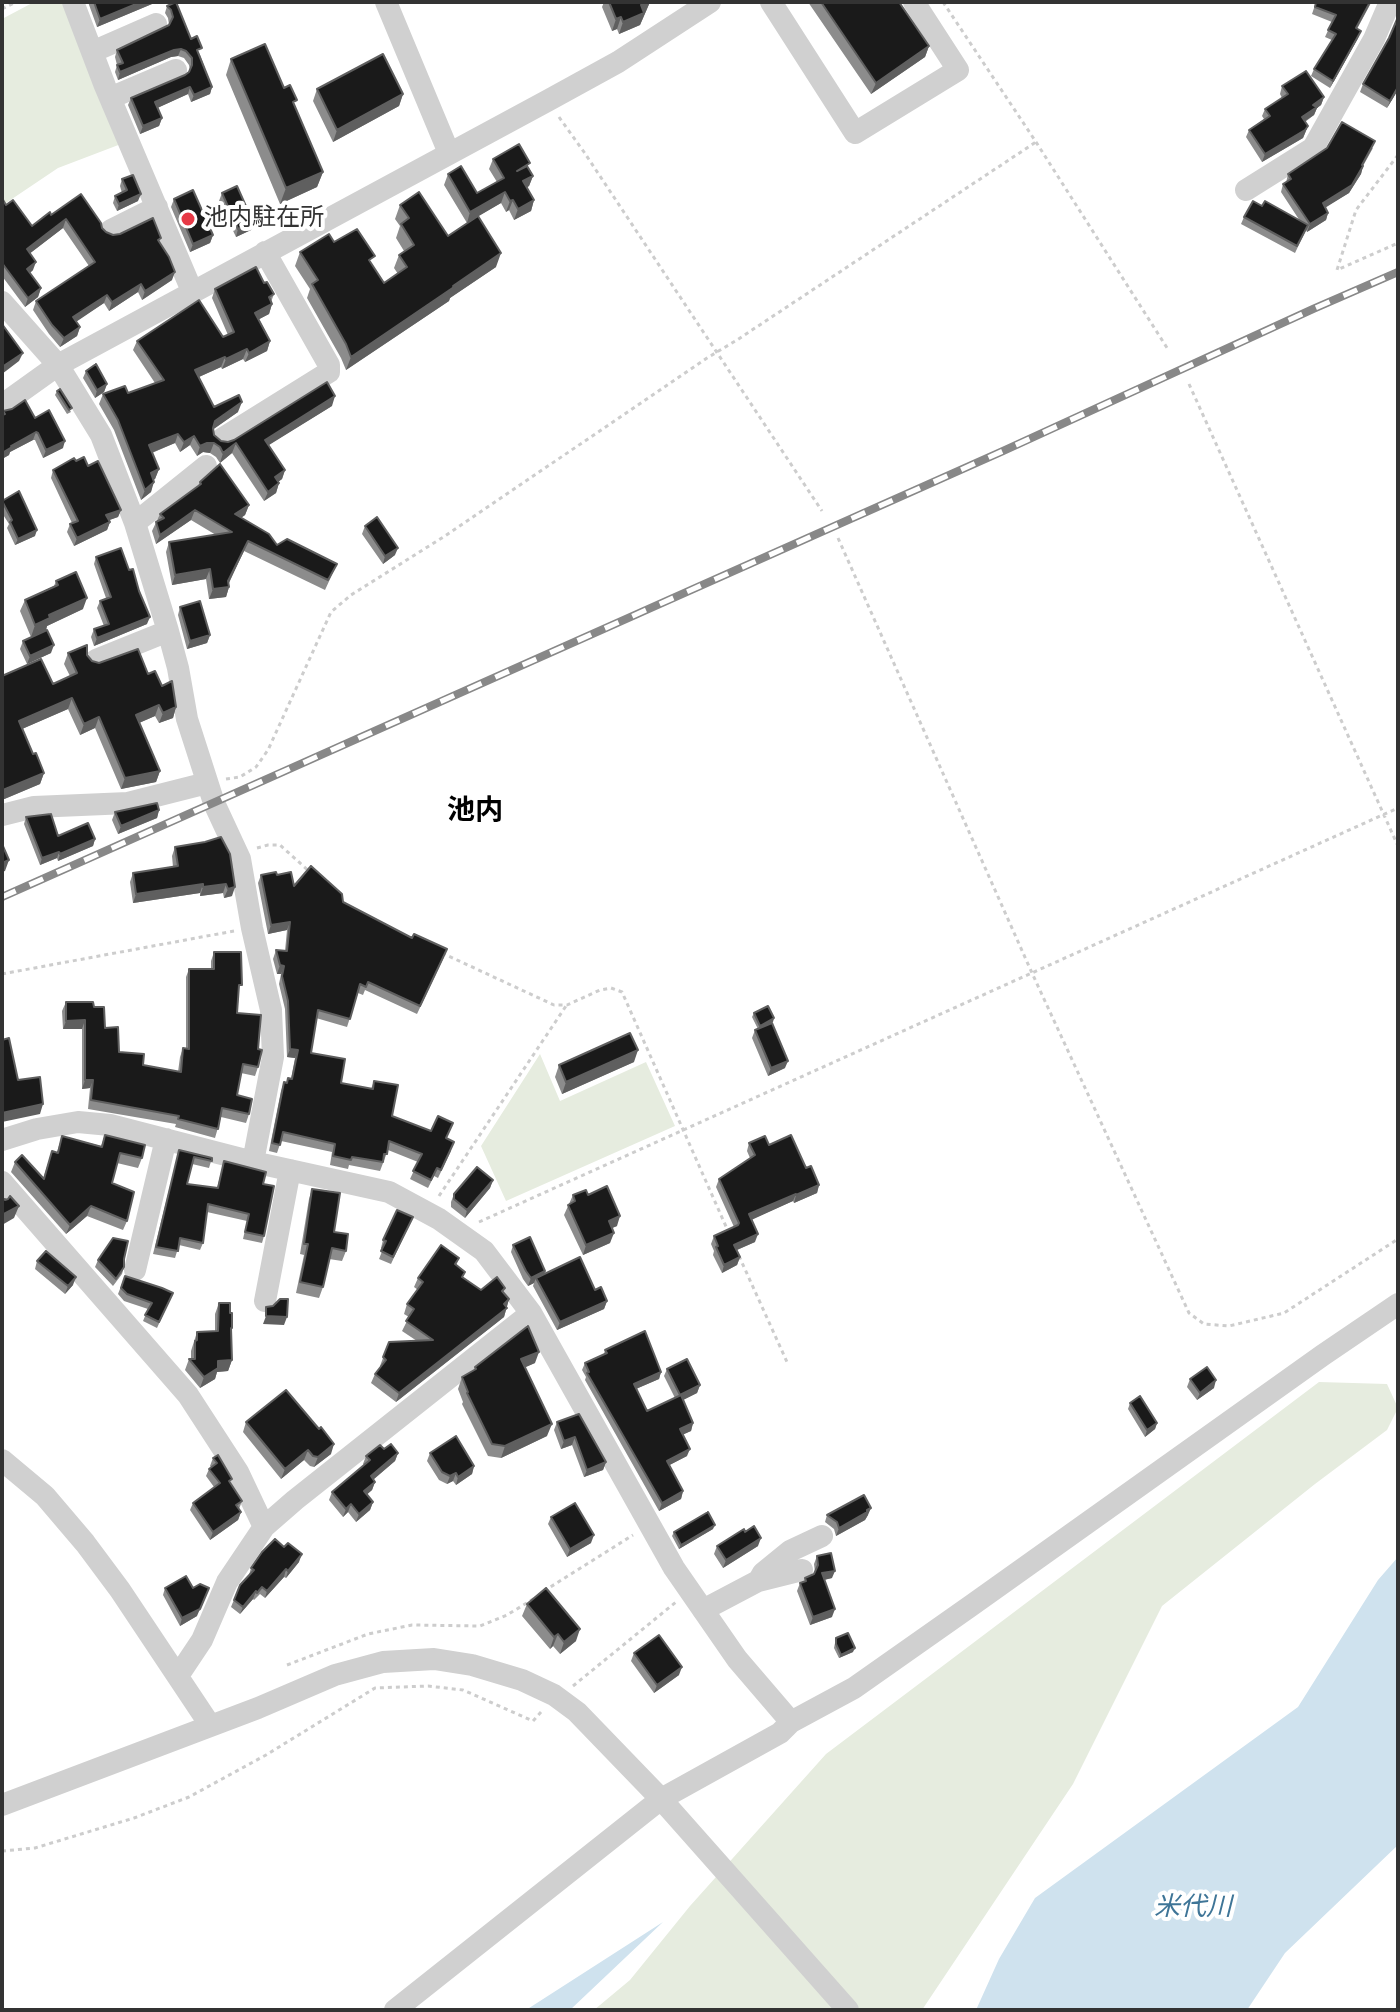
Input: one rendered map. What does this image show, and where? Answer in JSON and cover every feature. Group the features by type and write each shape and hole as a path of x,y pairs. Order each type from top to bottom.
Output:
{"street":[{"path":"73,2 192,291"},
{"path":"386,2 449,153"},
{"path":"2,405 58,365 618,62 710,2"},
{"path":"771,2 855,133 958,70 914,2"},
{"path":"1246,190 1313,148 1374,39 1390,2"},
{"path":"92,52 156,24"},
{"path":"110,98 176,70"},
{"path":"111,230 157,207"},
{"path":"223,438 329,372 329,365 265,252"},
{"path":"2,302 58,365 101,435 135,523 168,631 187,719 207,783 240,859 271,1010 273,1057 253,1162"},
{"path":"135,523 206,466"},
{"path":"96,660 168,631"},
{"path":"2,815 34,807 128,803 207,783"},
{"path":"2,1140 37,1129 78,1122 110,1125 253,1162 389,1192 428,1213 484,1251 531,1313 674,1568 737,1659 791,1722"},
{"path":"135,1270 166,1139"},
{"path":"265,1301 290,1170"},
{"path":"2,1182 188,1395 238,1472 264,1527"},
{"path":"395,2010 661,1799 780,1733 791,1722 866,1679 1398,1304"},
{"path":"178,1676 202,1640 227,1582 264,1527 531,1313"},
{"path":"2,1460 45,1496 85,1543 210,1725"},
{"path":"758,1581 763,1573 790,1551 822,1536"},
{"path":"696,1600 802,1570"},
{"path":"2,1805 258,1708 335,1675 383,1662 434,1659 472,1665 522,1680 554,1695 577,1712 661,1799 848,2010"}],"path":[{"path":"2,9 16,2"},
{"path":"943,2 1169,351"},
{"path":"547,101 822,511"},
{"path":"207,783 240,777 256,767 268,750 331,612 351,595 445,536 716,352 1036,142"},
{"path":"1398,155 1356,210 1337,270 1398,243"},
{"path":"1189,384 1398,846"},
{"path":"838,538 1032,973 1189,1313 1204,1324 1229,1326 1284,1313 1398,1239"},
{"path":"457,1232 1398,808"},
{"path":"240,859 257,848 280,845 314,875"},
{"path":"2,974 252,928"},
{"path":"443,954 554,1005 567,1005 600,990 611,988 622,992 729,1233"},
{"path":"428,1213 567,1005"},
{"path":"734,1246 787,1362"},
{"path":"287,1665 368,1634 412,1625 480,1626 507,1615 649,1525"},
{"path":"570,1688 696,1600"},
{"path":"2,1851 35,1848 134,1818 189,1797 278,1748 375,1688 428,1686 463,1690 533,1721 546,1708"}],"shaded area":[{"path":"34,2 65,2 121,144 58,168 3,205 2,19"},
{"path":"540,1054 560,1101 646,1062 675,1126 506,1201 481,1146"},
{"path":"1319,1382 1387,1384 1398,1408 1387,1430 1162,1606 1073,1784 922,2010 594,2010 630,1980 690,1906 826,1754"}],"water":[{"name":"米代川","path":"1398,1557 1398,1845 1285,1953 1247,2010 976,2010 999,1959 1035,1898 1298,1707 1378,1580"},
{"path":"663,1922 570,2010 526,2010"}],"building":[{"path":"94,2 141,2 100,19"},
{"path":"176,2 191,39 197,36 202,48 197,50 212,87 194,95 190,87 155,102 162,118 143,126 131,98 185,75 192,65 192,58 186,51 174,50 120,72 117,65 123,63 117,50 169,25 173,17 167,6"},
{"path":"609,2 648,2 641,5 644,13 623,22 621,17 616,19"},
{"path":"821,2 899,2 929,46 876,83"},
{"path":"1316,2 1370,2 1356,28 1361,31 1333,81 1314,69 1336,34 1328,30 1336,15 1315,7"},
{"path":"1398,17 1398,87 1390,101 1363,84"},
{"path":"265,44 284,88 290,85 297,100 293,102 323,172 286,188 231,59"},
{"path":"383,54 403,94 337,130 317,89"},
{"path":"1306,71 1324,97 1313,105 1317,107 1302,117 1308,126 1305,130 1265,154 1249,130 1270,116 1265,109 1288,94 1282,86"},
{"path":"1342,122 1375,141 1352,185 1323,203 1328,213 1310,224 1283,184 1291,179 1288,174 1327,148"},
{"path":"519,144 530,163 517,171 527,166 533,176 523,181 534,200 518,209 505,192 470,212 448,174 461,166 477,193 504,178 493,159"},
{"path":"133,175 141,194 119,204 115,196 127,190 122,179"},
{"path":"237,186 253,222 238,229 222,193"},
{"name":"池内駐在所","path":"193,190 213,235 193,244 174,199"},
{"path":"419,192 448,236 478,216 501,253 351,357 312,284 318,280 300,252 329,234 334,242 357,229 375,256 369,260 384,283 407,267 399,255 414,245 401,224 409,218 400,205"},
{"path":"81,194 102,228 113,235 153,218 161,238 158,240 175,272 145,291 141,284 112,302 107,295 73,317 80,327 64,338 36,301 95,262 66,219 27,249 36,262 27,269 41,288 28,298 2,263 2,198 6,205 13,200 32,226"},
{"path":"1253,201 1262,206 1265,201 1308,225 1297,246 1244,217"},
{"path":"256,267 274,294 269,297 272,304 255,313 270,341 249,353 247,349 195,370 214,407 239,395 242,402 215,421 214,435 221,441 234,440 327,382 335,396 265,440 285,470 275,477 279,483 268,492 236,443 223,453 214,443 200,446 194,436 184,442 178,434 149,445 159,469 151,473 154,482 145,490 118,420 103,394 125,386 128,393 164,380 137,341 199,300 223,337 234,332 215,289"},
{"path":"2,324 23,353 2,367"},
{"path":"96,364 107,384 97,390 86,371"},
{"path":"60,389 72,408 69,410 57,391"},
{"path":"25,400 35,418 49,410 65,441 46,450 36,432 2,453 3,411"},
{"path":"84,457 88,466 98,461 121,510 106,515 110,522 77,538 70,524 78,521 53,470 74,458 76,461"},
{"path":"220,464 249,505 235,514 269,534 277,545 287,539 337,564 328,580 248,541 228,581 229,587 213,589 210,569 175,575 169,542 232,532 195,510 160,535 156,522 164,518 160,514 201,484"},
{"path":"19,491 37,530 18,539 2,501"},
{"path":"377,517 398,548 385,556 365,526"},
{"path":"121,548 129,570 133,569 150,617 97,638 94,629 109,624 100,601 111,597 96,557"},
{"path":"76,572 87,598 49,615 50,618 35,625 25,600 58,585 56,581"},
{"path":"200,601 210,635 190,641 180,607"},
{"path":"47,630 54,645 30,656 23,641"},
{"path":"87,645 87,655 99,663 138,649 148,674 155,671 162,686 172,681 176,707 163,713 159,705 136,715 160,771 125,778 99,717 84,724 72,698 19,721 44,773 3,790 2,676 41,659 53,684 77,673 68,653"},
{"path":"157,803 159,810 121,826 115,812"},
{"path":"51,814 58,836 88,823 95,839 42,858 26,817"},
{"path":"221,837 230,854 235,887 228,889 226,884 203,887 203,884 136,894 133,873 178,866 175,847"},
{"path":"2,844 9,860 2,863"},
{"path":"311,866 342,894 343,902 412,938 414,934 447,949 420,1006 368,982 366,987 360,984 350,1019 318,1010 311,1053 345,1059 341,1083 373,1089 374,1081 398,1085 392,1116 431,1131 438,1116 453,1123 446,1138 454,1142 441,1170 437,1168 431,1180 413,1171 422,1154 389,1141 383,1162 333,1156 335,1144 283,1132 280,1145 272,1143 284,1082 292,1079 298,1050 290,1049 288,1001 282,976 284,966 280,965 276,950 287,951 290,922 271,925 261,875 291,872 294,886"},
{"path":"214,952 241,952 242,985 239,985 237,1013 261,1015 258,1049 262,1050 258,1067 243,1064 237,1095 252,1099 249,1114 222,1108 218,1129 178,1119 179,1116 91,1100 93,1080 85,1080 85,1020 66,1021 66,1002 93,1002 94,1007 104,1007 105,1028 118,1027 119,1052 144,1054 143,1065 181,1072 183,1048 189,1049 189,969 214,969"},
{"path":"768,1006 774,1018 760,1026 754,1013"},
{"path":"772,1023 788,1061 771,1068 755,1030"},
{"path":"630,1033 638,1050 566,1082 559,1065"},
{"path":"9,1038 18,1080 40,1077 43,1104 2,1113 2,1040"},
{"path":"105,1135 145,1145 142,1158 120,1153 112,1183 134,1192 127,1221 91,1206 70,1225 15,1162 22,1155 44,1179 52,1151 58,1153 62,1136 102,1147"},
{"path":"791,1135 806,1168 811,1166 819,1185 749,1214 758,1234 734,1245 740,1257 724,1265 714,1236 739,1223 719,1179 755,1155 749,1143 765,1136 769,1145"},
{"path":"179,1150 212,1158 212,1161 194,1157 187,1184 218,1188 224,1161 266,1172 263,1184 274,1186 264,1236 245,1232 249,1214 208,1204 203,1243 180,1238 178,1251 156,1247"},
{"path":"477,1167 493,1180 467,1210 454,1199 454,1194"},
{"path":"607,1186 620,1216 609,1221 614,1233 586,1245 568,1205 575,1201 573,1195 586,1190 588,1195"},
{"path":"312,1189 340,1193 334,1232 348,1234 346,1251 332,1248 323,1287 300,1282 308,1244 304,1244"},
{"path":"10,1196 19,1206 2,1215 2,1200"},
{"path":"397,1210 413,1217 393,1257 381,1251"},
{"path":"530,1237 545,1271 531,1278 513,1245"},
{"path":"113,1238 128,1241 124,1267 116,1279 98,1260"},
{"path":"441,1245 459,1258 455,1264 465,1272 462,1277 481,1290 497,1277 509,1299 504,1304 507,1308 399,1393 375,1374 386,1360 383,1357 389,1342 433,1340 406,1321 414,1309 407,1304 423,1282 418,1278"},
{"path":"46,1251 76,1277 68,1286 37,1261"},
{"path":"580,1257 595,1290 601,1287 607,1301 560,1322 536,1278"},
{"path":"125,1276 173,1293 159,1322 145,1315 152,1303 127,1294 121,1288"},
{"path":"280,1299 288,1299 287,1317 266,1316 266,1307 273,1306"},
{"path":"219,1303 230,1303 232,1360 218,1361 218,1368 204,1377 189,1359 195,1359 197,1332 218,1331"},
{"path":"528,1326 539,1352 521,1359 552,1424 505,1446 492,1444 462,1377"},
{"path":"645,1331 661,1372 634,1384 647,1411 681,1395 693,1423 680,1429 690,1449 667,1461 683,1491 662,1503 587,1373 585,1363"},
{"path":"687,1359 700,1385 680,1395 667,1369"},
{"path":"1207,1367 1216,1380 1200,1393 1190,1379"},
{"path":"286,1390 334,1444 318,1457 308,1450 285,1469 246,1422"},
{"path":"1140,1396 1157,1423 1147,1430 1130,1403"},
{"path":"579,1414 606,1462 587,1470 575,1437 564,1441 557,1422"},
{"path":"456,1436 474,1466 458,1477 456,1473 450,1476 442,1472 430,1453"},
{"path":"391,1444 398,1453 371,1476 375,1482 364,1491 373,1502 359,1514 351,1504 346,1509 332,1492 370,1460 366,1456 380,1445 384,1449"},
{"path":"218,1455 242,1501 236,1505 241,1512 213,1532 193,1503 220,1483 209,1469 217,1463 213,1458"},
{"path":"864,1495 871,1508 839,1528 837,1522 827,1515"},
{"path":"575,1503 594,1535 570,1549 551,1517"},
{"path":"708,1512 715,1525 681,1545 674,1532"},
{"path":"754,1526 761,1538 726,1560 717,1546"},
{"path":"275,1539 284,1547 288,1543 302,1554 267,1591 262,1587 256,1591 243,1607 234,1600 240,1585 254,1570 251,1568 262,1552"},
{"path":"831,1553 835,1571 822,1573 835,1609 813,1617 800,1583 814,1574 818,1565 817,1556"},
{"path":"186,1576 193,1588 200,1584 209,1588 200,1609 182,1618 165,1588"},
{"path":"546,1588 580,1629 564,1642 558,1634 554,1637 527,1604"},
{"path":"848,1633 855,1648 841,1655 836,1638"},
{"path":"659,1635 682,1667 657,1685 634,1653"}],"railway":[{"path":"2,897 1398,272"}],"place":[{"name":"池内駐在所","path":"188,219"}],"district":[{"name":"池内","path":"475,812"}]}
